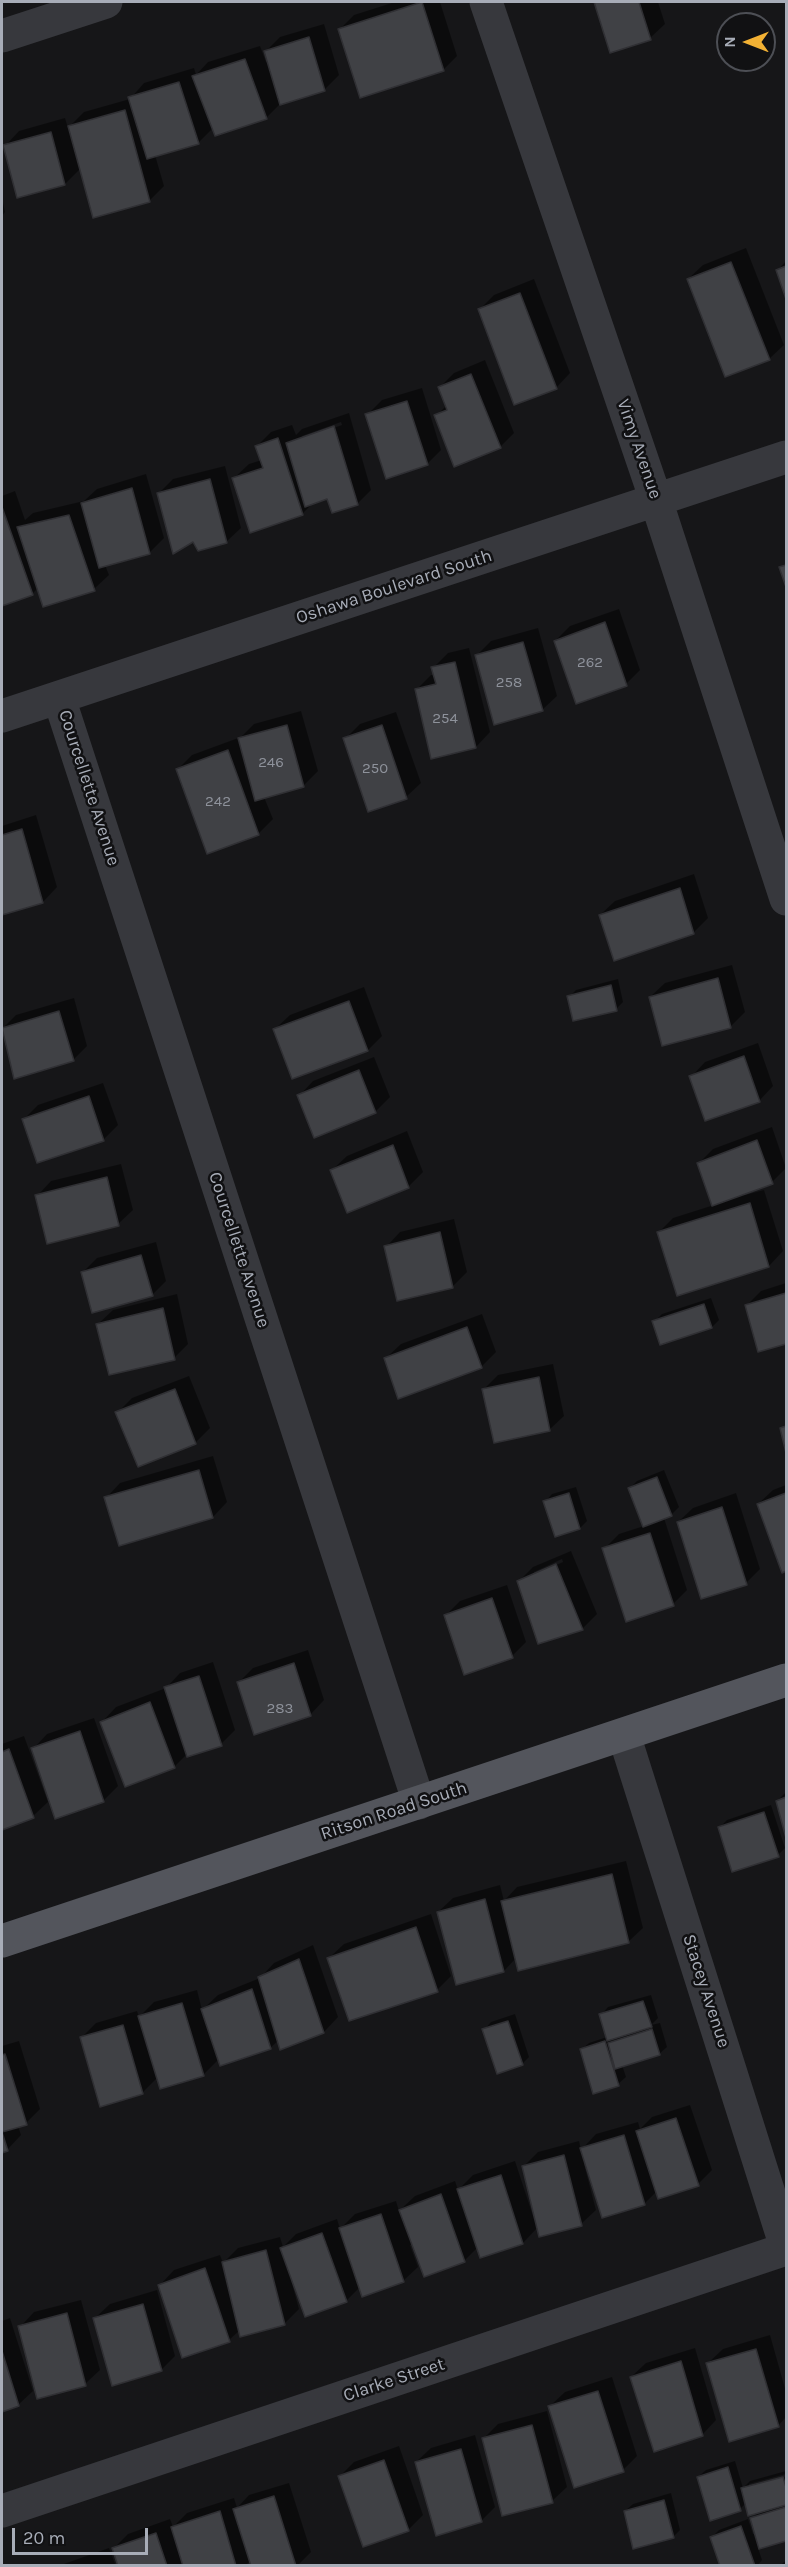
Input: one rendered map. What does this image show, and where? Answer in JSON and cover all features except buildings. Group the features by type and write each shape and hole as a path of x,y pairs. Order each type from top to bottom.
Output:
{"main road":[{"name":"Ritson Road South","path":"2,1941 786,1680"}],"street":[{"path":"2,36 106,2"},
{"name":"Vimy Avenue","path":"486,2 656,500 786,899"},
{"name":"Oshawa Boulevard South","path":"2,716 786,457"},
{"name":"Courcellette Avenue","path":"59,698 418,1803"},
{"name":"Stacey Avenue","path":"624,1735 786,2248"},
{"name":"Clarke Street","path":"2,2511 786,2248"}]}
